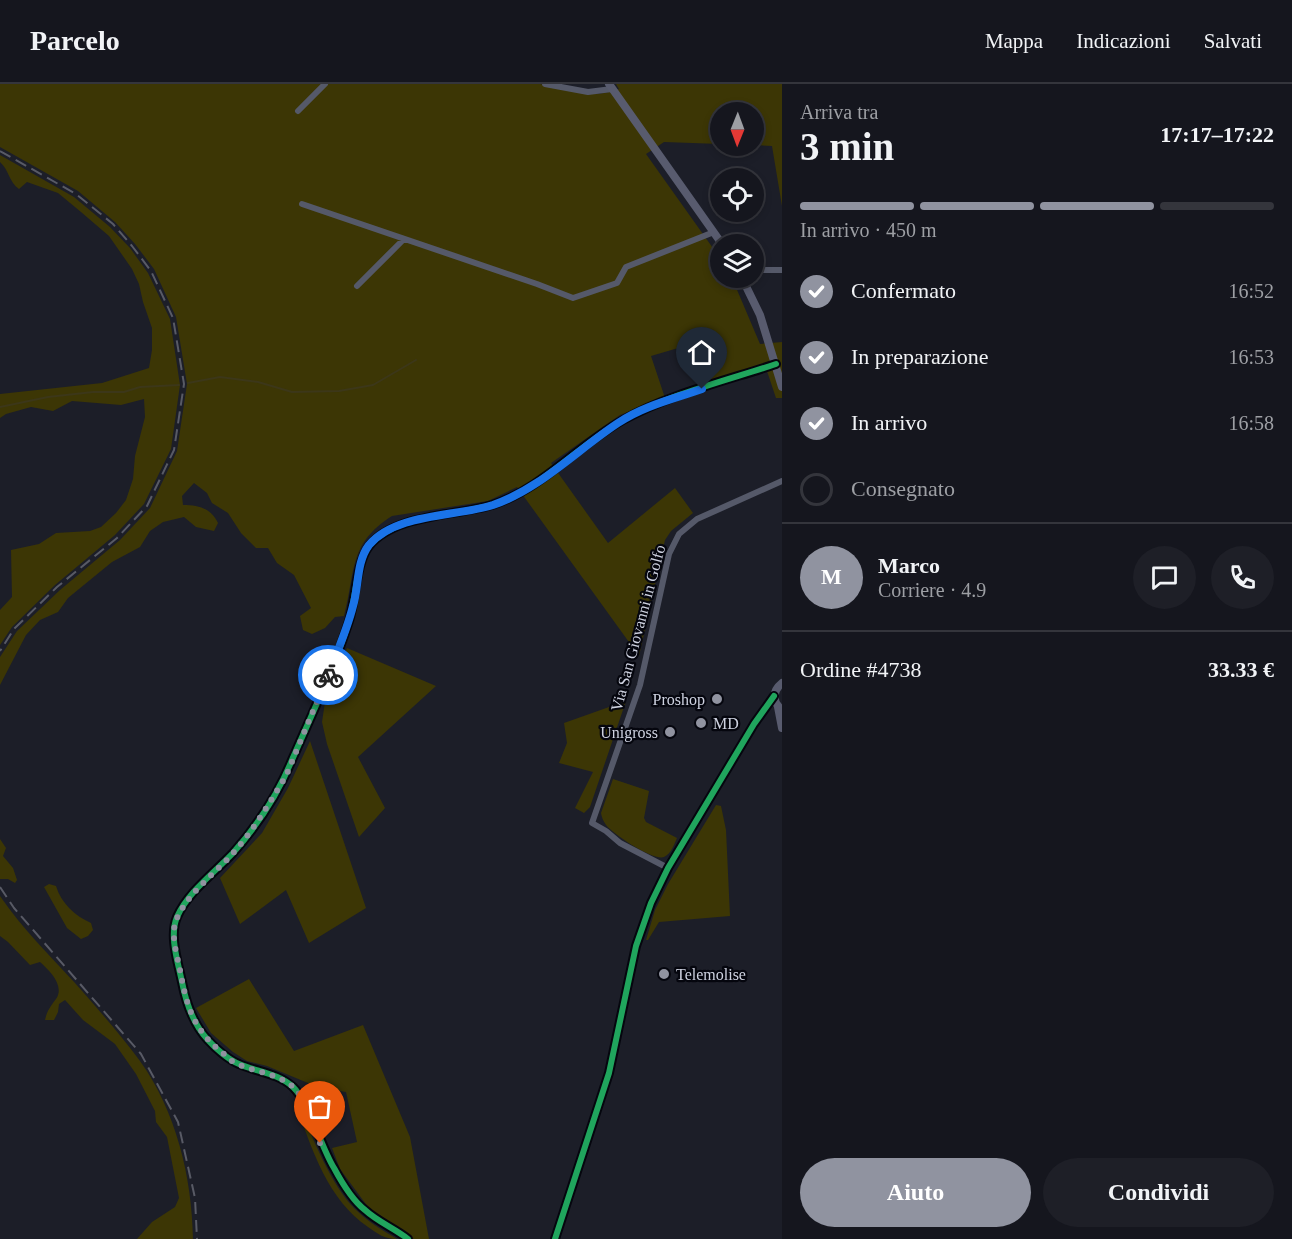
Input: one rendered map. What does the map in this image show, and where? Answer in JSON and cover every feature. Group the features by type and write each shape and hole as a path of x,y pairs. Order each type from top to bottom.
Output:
{"main road":[{"path":"610,86 714,232"},
{"path":"747,288 760,315 782,387"},
{"path":"782,675 774,696 780,708 782,728"}],"street":[{"path":"298,111 325,84"},
{"path":"545,84 588,92 610,86"},
{"path":"302,204 573,298 617,283 626,267 714,232"},
{"path":"357,286 404,239"},
{"path":"764,270 782,270"},
{"path":"408,1239 363,1209 354,1199 320,1143 304,1103 294,1088 277,1076 235,1063 208,1041 186,1004 174,939 176,919 189,898 234,852 261,819 286,776 340,645 354,604 362,561 369,546 386,532 406,523 492,505 512,496 546,476 619,422 646,408 776,364"},
{"name":"Via San Giovanni in Golfo","path":"668,868 620,843 592,823 640,686 669,554 679,534 697,519 782,481"},
{"path":"555,1239 609,1073 636,946 651,903 668,868 754,724 774,696"}],"shaded area":[{"path":"0,84 540,84 570,91 599,94 619,89 616,84 782,84 782,206 772,146 764,146 764,102 710,102 710,144 664,142 646,154 710,244 710,288 736,288 760,344 782,342 782,398 776,398 765,365 698,387 685,346 651,356 665,398 620,415 551,463 608,543 675,488 693,513 671,531 665,540 639,656 517,487 488,501 392,516 378,526 368,537 356,560 344,616 335,617 325,628 312,634 303,630 300,616 311,608 294,575 277,563 268,548 256,548 241,533 228,513 212,503 207,493 194,483 182,496 183,505 199,507 212,514 218,523 214,531 196,527 184,517 163,522 150,531 140,547 112,562 68,598 58,612 40,620 26,635 0,685 0,657 17,631 60,590 120,540 150,508 177,451 187,384 176,317 154,269 135,244 115,222 78,191 0,147"},
{"path":"0,155 74,197 110,227 130,248 148,273 170,319 180,385 171,449 144,504 115,535 55,585 12,627 0,645 0,610 12,597 11,550 39,544 56,533 90,531 101,527 116,513 126,500 133,479 135,456 145,417 144,399 121,405 72,401 53,411 31,407 0,418 0,394 102,383 149,368 152,328 139,284 132,269 109,236 58,193 27,182 19,189 0,162"},
{"path":"347,648 436,686 358,757 385,808 359,837 327,744 322,722 325,702"},
{"path":"626,701 590,807 584,813 575,808 593,772 559,763 567,743 564,723"},
{"path":"310,741 366,908 309,943 286,890 240,924 220,878 262,833 288,788"},
{"path":"613,779 649,791 644,818 646,822 677,838 666,856 659,857 636,848 605,824 601,813"},
{"path":"716,805 721,806 726,830 730,916 659,922 646,940 655,910 668,884"},
{"path":"0,839 6,848 3,856 13,868 17,880 15,883 8,879 0,879"},
{"path":"49,884 56,886 61,898 69,908 79,917 91,923 93,930 88,936 81,939 67,928 44,887"},
{"path":"0,896 116,1031 153,1080 180,1146 189,1192 193,1239 137,1239 152,1222 175,1207 179,1198 167,1137 156,1122 155,1111 136,1074 115,1044 83,1020 65,1000 59,1004 54,1020 45,1020 58,994 58,984 40,962 30,965 0,936"},
{"path":"249,979 294,1051 363,1025 410,1137 429,1239 414,1239 368,1207 340,1169 332,1148 357,1142 346,1092 320,1088 267,1066 247,1061 211,1033 196,1008"},
{"path":"299,1105 323,1160 346,1199 380,1229 397,1239 375,1232 354,1216 342,1203 315,1156 297,1106"}],"waterway":[{"path":"188,383 220,377 258,382 292,392 339,391 373,385 416,360"},
{"path":"0,407 48,397 93,392 124,392 140,387 179,385"}],"railway":[{"path":"0,151 76,194 113,224 132,246 151,271 173,318 184,384 174,450 147,506 117,538 57,587 14,629 0,651"},
{"path":"0,887 14,908 141,1054 178,1122 195,1198 197,1239"}],"cycle path":[{"path":"408,1239 370,1214 352,1196 329,1159 310,1114 293,1087 274,1076 231,1060 203,1034 188,1005 178,966 174,941 177,917 188,899 250,832 280,785 343,639 361,562 369,546 380,536 410,522 477,509 510,498 544,478 607,430 640,411 698,389 776,364"},
{"path":"555,1239 609,1073 636,946 651,903 668,868 754,724 774,696"}],"way so far":[{"path":"320,1143 304,1103 294,1088 277,1076 235,1063 208,1041 186,1004 174,939 176,919 189,898 234,852 261,819 286,776 328,675"}],"place":[{"name":"Proshop","path":"717,699"},
{"name":"MD","path":"701,723"},
{"name":"Unigross","path":"670,732"},
{"name":"Telemolise","path":"664,974"}],"route":[{"path":"328,675 354,604 362,561 369,546 386,532 406,523 492,505 522,492 619,422 646,408 702,389"}]}
